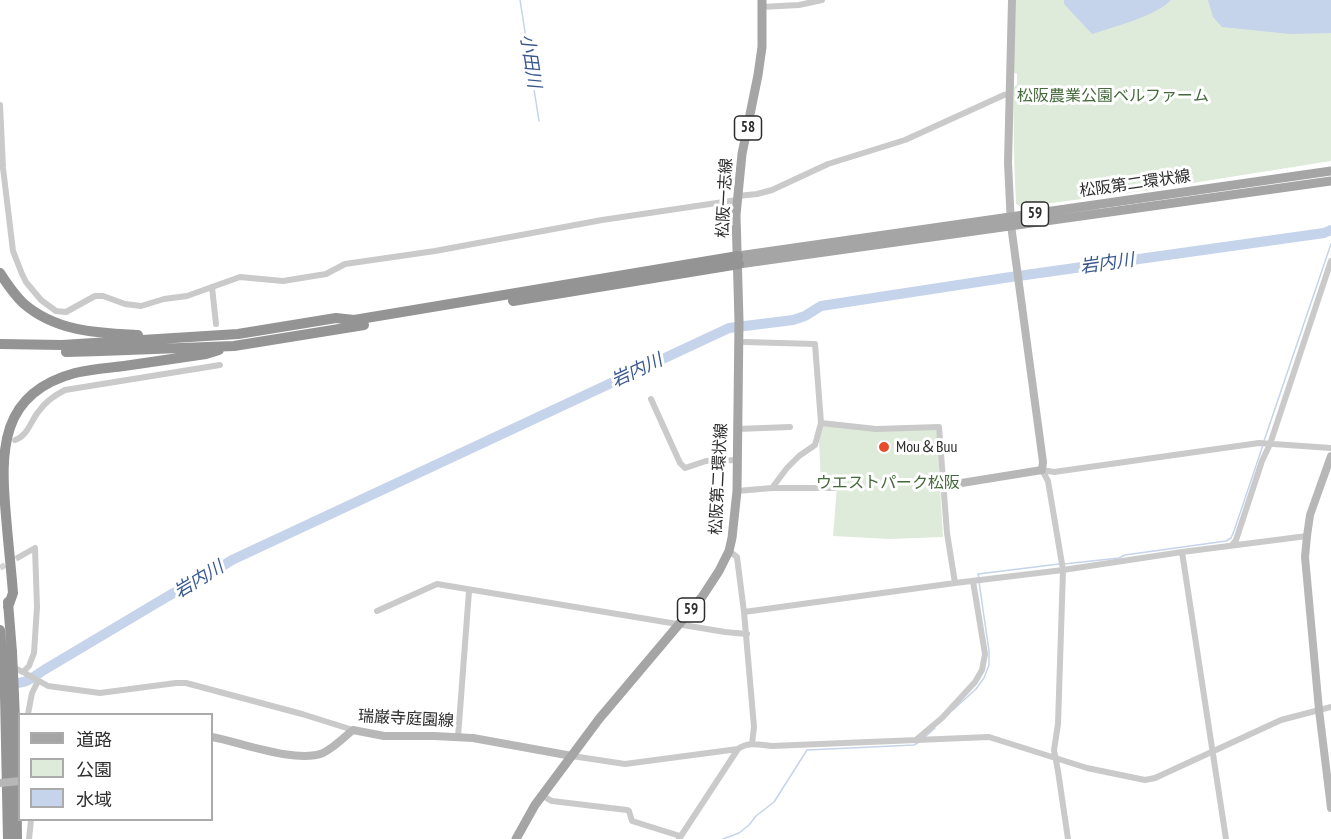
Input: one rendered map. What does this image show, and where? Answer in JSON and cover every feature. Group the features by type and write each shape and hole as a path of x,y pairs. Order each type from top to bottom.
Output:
{"highway":[{"path":"0,344 62,345 238,334 336,318 354,320 738,260"},
{"path":"8,607 13,593 3,489 6,435 17,411 28,397 49,382 78,372 206,354 234,346 738,260"},
{"path":"0,273 23,303 58,324 102,333 145,335 165,339"},
{"path":"0,351 102,351 234,346"},
{"path":"0,521 8,607 5,655"},
{"path":"0,630 16,748 17,839"},
{"path":"8,839 9,695"}],"main road":[{"name":"松阪一志線","path":"738,260 737,198 742,154 762,46 761,3"},
{"name":"松阪第二環状線","path":"516,839 542,795 599,719 709,587 729,551 737,490 740,321 738,260 1011,221 1331,171"},
{"name":"松阪第二環状線","path":"1011,221 1331,181"}],"street":[{"path":"761,3 792,6 822,0"},
{"path":"1011,0 1008,163 1011,221 1017,282 1043,462 1042,470 1048,481 1063,569 1058,723 1054,757 1068,839"},
{"path":"0,105 2,168 13,251 22,274 41,300 56,311 66,312 95,297 103,296 125,304 141,306 187,296 240,277 282,281 326,274 345,264 435,251 757,194 772,190 828,164 905,140 1009,94"},
{"path":"1232,545 1236,540 1331,261"},
{"path":"212,287 216,324"},
{"path":"745,342 815,344 821,423 815,445 787,468 772,488"},
{"path":"15,440 24,435 35,415 47,401 65,390 220,366"},
{"path":"651,399 680,463 685,468 706,461 737,460"},
{"path":"821,423 876,429 939,427 947,533 955,583"},
{"path":"737,429 790,427"},
{"path":"943,486 1042,470 1054,472 1259,443 1331,448"},
{"path":"1331,456 1310,515 1305,557 1319,710 1331,808"},
{"path":"737,490 834,488"},
{"path":"744,612 1307,536"},
{"path":"19,557 34,548 37,607 34,653 29,666 23,672"},
{"path":"729,551 737,557 747,634 754,727 752,744"},
{"path":"1182,552 1226,839"},
{"path":"920,740 975,682 982,670 985,654 977,580"},
{"path":"377,611 437,585 747,634"},
{"path":"458,737 469,591"},
{"path":"5,655 17,670 48,686 100,693 176,682 186,683 353,730"},
{"path":"28,713 32,693 38,681"},
{"path":"542,795 552,801 627,810 632,821 679,837 742,746 989,737 1087,768 1145,780 1155,778 1281,720 1331,706"},
{"name":"瑞巌寺庭園線","path":"213,737 280,754 303,756 320,754 334,747 353,730 384,736 458,737 572,756"},
{"path":"572,756 625,764 738,749"},
{"path":"0,783 18,781"},
{"path":"29,839 31,821"}],"green space":[{"name":"松阪農業公園ベルファーム","path":"1016,0 1331,0 1331,161 1180,185 1172,180 1156,182 1149,190 1022,207 1016,204 1014,87 1017,85 1017,74 1013,72"},
{"name":"ウエストパーク松阪","path":"827,425 936,430 943,537 889,539 833,536 837,486 821,484 819,442 821,427"}],"water":[{"path":"1064,0 1171,0 1145,16 1092,34 1064,4"},
{"path":"1208,0 1331,0 1331,33 1290,34 1222,27 1213,17"}],"waterway":[{"name":"小田川","path":"520,0 539,121"},
{"name":"岩内川","path":"6,683 18,683 30,679 232,560 729,328 793,320 821,306 1324,233 1331,230"},
{"path":"1264,441 1331,244"},
{"path":"1064,564 1226,541 1231,538 1234,531 1263,445"},
{"path":"979,578 978,574 1059,564"},
{"path":"953,710 976,689 989,665 979,582"},
{"path":"925,737 935,728"},
{"path":"723,839 739,833 774,802 807,750 914,745 919,742"}],"tunnel":[{"path":"0,568 19,557"}],"place":[{"name":"Mou＆Buu","path":"884,447"}]}
